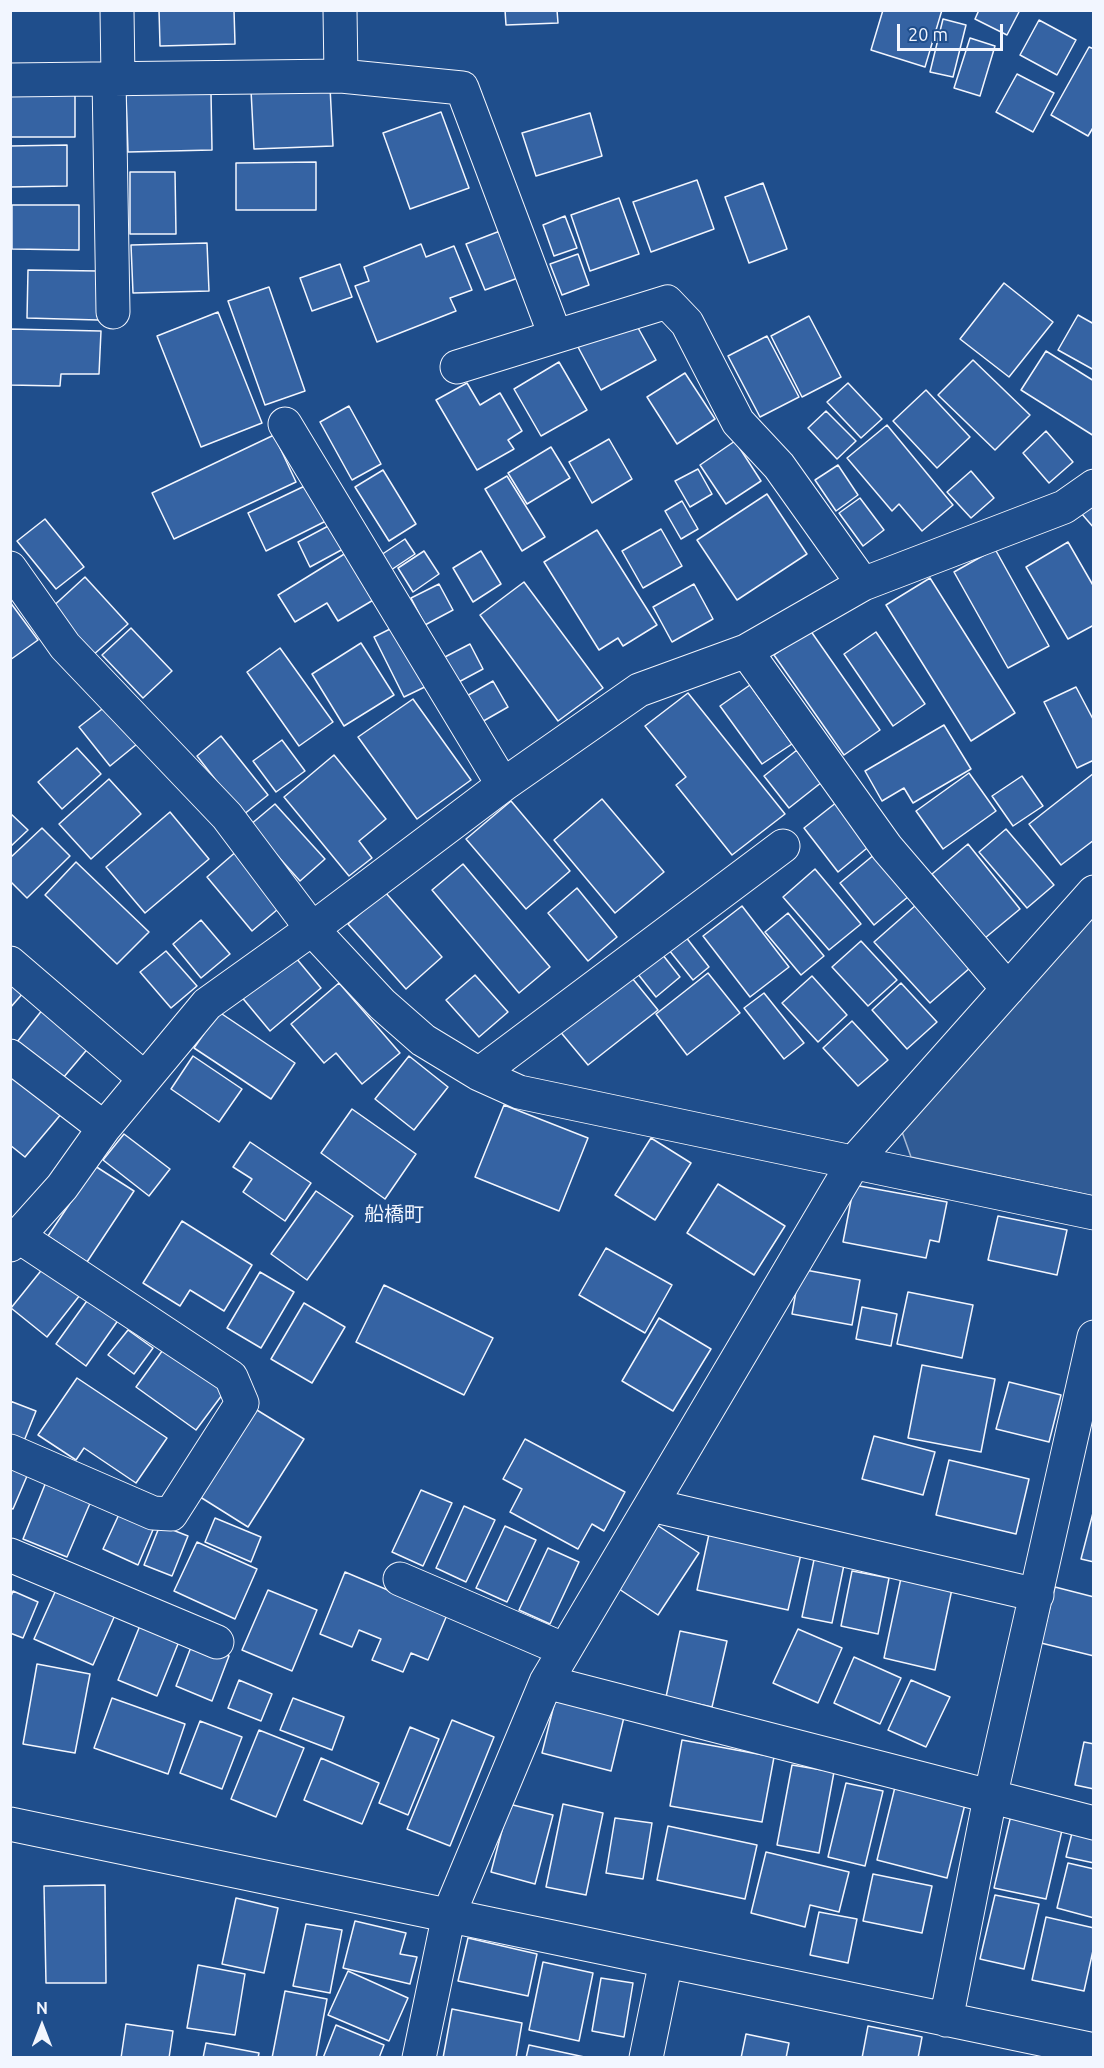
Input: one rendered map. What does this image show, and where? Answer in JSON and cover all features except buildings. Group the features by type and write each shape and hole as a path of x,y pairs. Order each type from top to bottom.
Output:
{"street":[{"path":"113,312 114,79 117,10"},
{"path":"340,10 341,76"},
{"path":"10,80 341,76 462,88 555,335"},
{"path":"457,367 667,302 687,323 738,422 779,466 863,584"},
{"path":"285,424 503,784"},
{"path":"10,1451 153,1513 171,1514 242,1403 231,1377 14,1241 62,1187 104,1128 207,1004 312,929 503,784 639,690 746,651 863,584 1064,507 1094,486"},
{"path":"10,568 65,646 227,816 312,929 382,1004 423,1040 479,1074 519,1092 1094,1213"},
{"path":"746,651 887,848 1008,989"},
{"path":"479,1074 783,846"},
{"path":"419,2058 449,1914 546,1682 854,1161 1094,892"},
{"path":"10,963 144,1078"},
{"path":"10,1056 104,1128"},
{"path":"946,2020 990,1798 1038,1595 1094,1337"},
{"path":"651,1505 1038,1595"},
{"path":"10,1555 217,1642"},
{"path":"400,1580 565,1650"},
{"path":"546,1682 1094,1823"},
{"path":"10,1824 1094,2050"},
{"path":"646,2058 666,1961"}],"shaded area":[{"path":"1093,912 1093,1196 911,1157 901,1129"}],"district":[{"name":"船橋町","path":"394,1214"}]}
